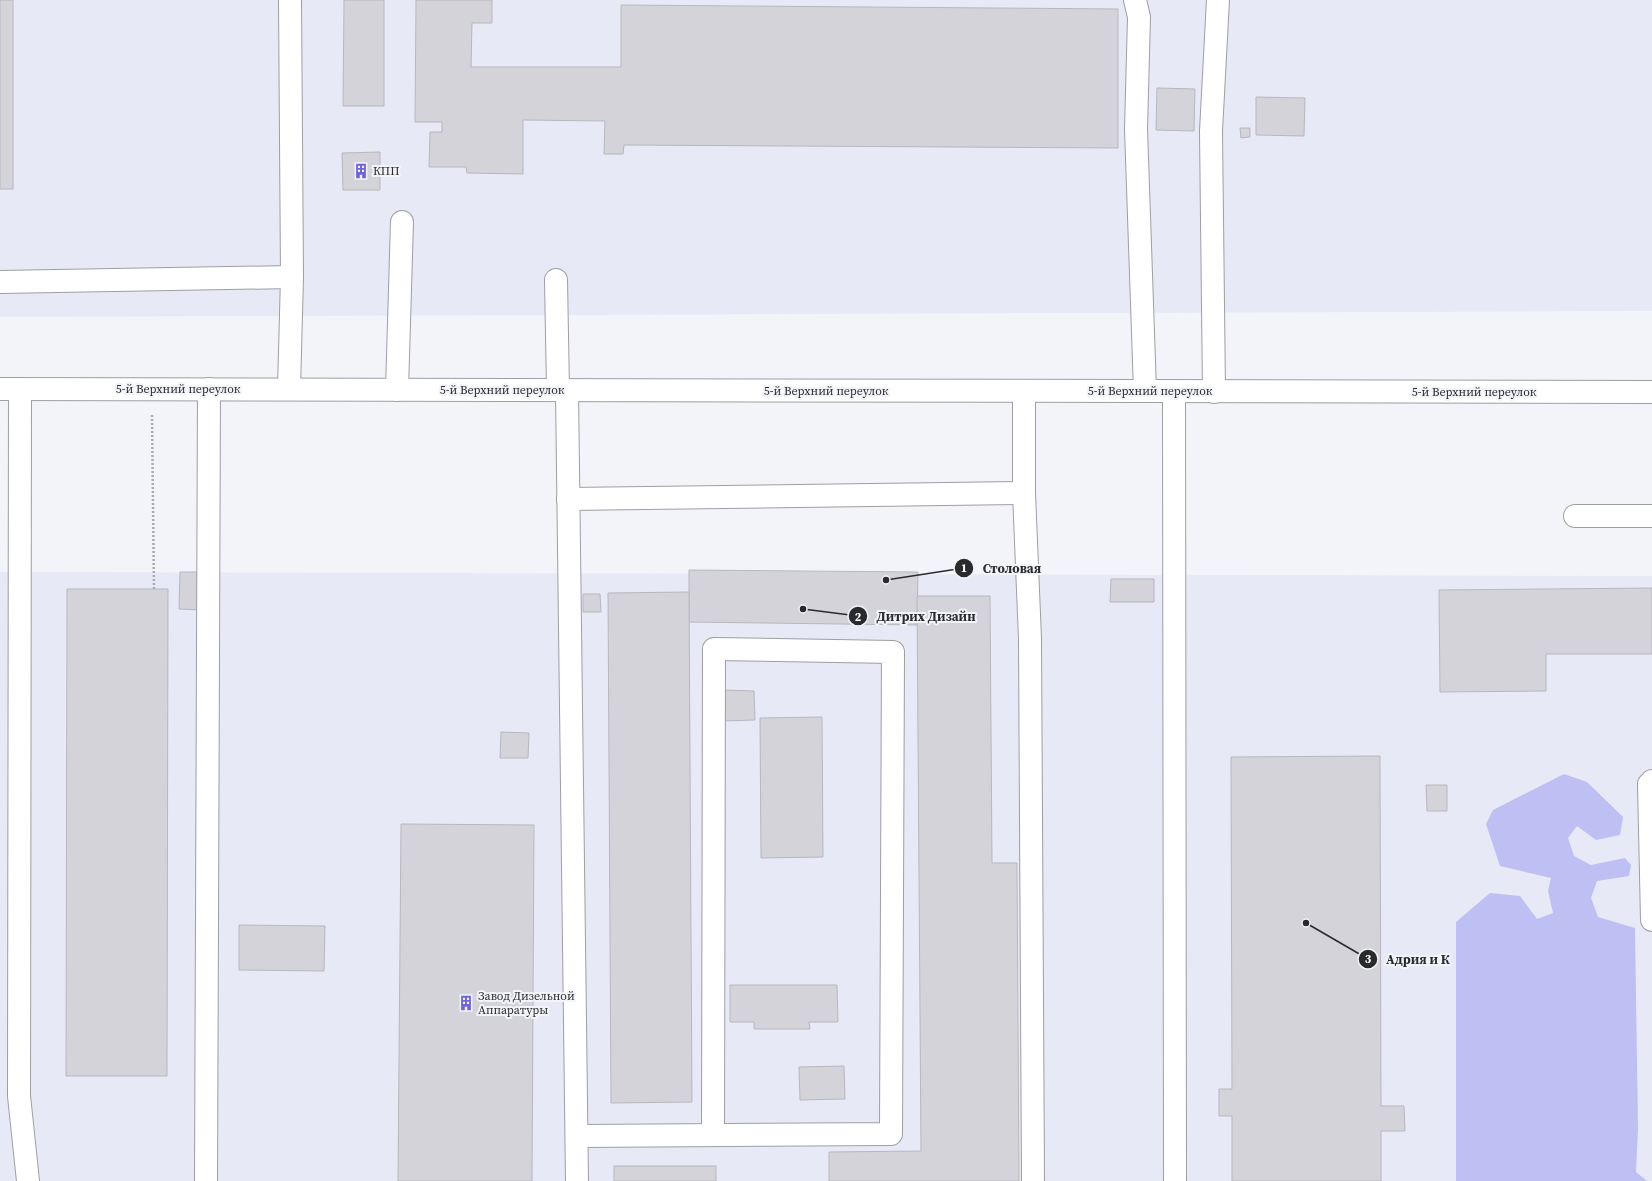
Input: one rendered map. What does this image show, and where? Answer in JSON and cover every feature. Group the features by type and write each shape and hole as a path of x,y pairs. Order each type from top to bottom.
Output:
{"street":[{"path":"289,390 292,277 290,0"},
{"path":"1135,0 1139,17 1136,130 1145,391"},
{"path":"1214,392 1211,131 1218,0"},
{"path":"397,390 402,222"},
{"path":"0,282 292,277"},
{"path":"556,280 568,499 578,1181"},
{"path":"10,389 19,1096 28,1181"},
{"name":"5-й Верхний переулок","path":"10,389 1652,392"},
{"path":"206,1181 209,389"},
{"path":"1024,391 1024,493 1030,639 1033,1181"},
{"path":"1174,391 1175,1181"},
{"path":"568,499 1024,493"},
{"path":"1575,516 1652,516"},
{"path":"577,1136 713,1136 891,1134 892,652 714,649 713,1136"},
{"path":"1652,781 1649,784 1652,920"}],"path":[{"path":"152,389 154,589"}],"shaded area":[{"path":"0,0 1652,0 1652,311 0,317"},
{"path":"0,572 1652,576 1652,1181 0,1181"},
{"path":"1564,774 1587,782 1623,817 1620,835 1596,840 1577,826 1568,838 1574,856 1591,865 1625,858 1631,865 1629,876 1597,881 1591,898 1598,917 1635,928 1638,1129 1636,1172 1647,1181 1456,1181 1456,922 1490,893 1520,896 1537,919 1553,913 1548,891 1551,878 1500,866 1486,824 1493,810"}],"building":[{"path":"0,0 13,0 13,189 0,189"},
{"path":"344,0 384,0 384,106 343,106"},
{"path":"416,0 492,0 492,23 472,23 471,67 621,67 621,5 1118,9 1118,148 624,145 623,154 604,154 605,121 523,120 523,174 467,173 466,167 429,167 430,132 442,132 442,122 415,122"},
{"path":"1157,88 1195,89 1194,131 1156,130"},
{"path":"1256,97 1305,98 1304,136 1256,135"},
{"path":"1240,128 1250,128 1250,137 1241,138"},
{"name":"КПП","path":"380,152 380,190 343,190 342,153"},
{"path":"689,570 918,572 917,625 689,622"},
{"path":"180,572 201,572 201,610 179,609"},
{"path":"1111,579 1154,579 1154,602 1110,602"},
{"path":"1652,588 1652,654 1546,654 1546,691 1440,692 1439,590"},
{"path":"67,589 168,589 167,1076 66,1076"},
{"path":"689,592 692,1102 611,1103 608,593"},
{"path":"583,594 600,594 601,612 583,612"},
{"path":"917,596 990,596 992,863 1017,863 1019,1181 829,1181 829,1152 921,1151"},
{"path":"723,690 754,691 755,720 723,721"},
{"path":"822,717 823,857 761,858 760,718"},
{"path":"501,732 529,733 528,758 500,758"},
{"path":"1380,756 1381,1106 1404,1106 1405,1131 1381,1131 1381,1181 1232,1181 1232,1116 1219,1116 1219,1089 1232,1089 1231,757"},
{"path":"1426,785 1447,785 1447,811 1427,811"},
{"name":"Завод Дизельной Аппаратуры","path":"401,824 534,825 532,1181 398,1181"},
{"path":"239,925 325,926 324,971 239,970"},
{"path":"730,985 837,985 838,1022 809,1022 810,1029 754,1029 754,1022 730,1022"},
{"path":"844,1066 845,1099 800,1100 799,1067"},
{"path":"614,1166 716,1166 716,1181 614,1181"}],"place":[{"name":"КПП","path":"361,171"},
{"name":"Столовая","path":"886,580"},
{"name":"Дитрих Дизайн","path":"803,609"},
{"name":"Адрия и К","path":"1306,923"},
{"name":"Завод Дизельной Аппаратуры","path":"466,1003"}]}
